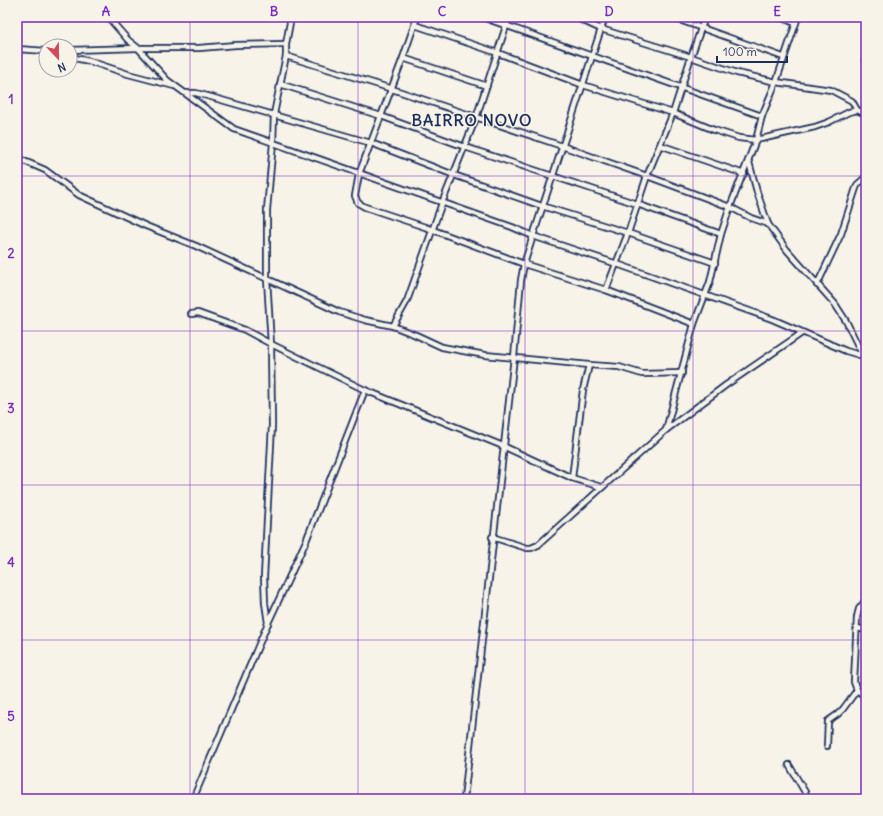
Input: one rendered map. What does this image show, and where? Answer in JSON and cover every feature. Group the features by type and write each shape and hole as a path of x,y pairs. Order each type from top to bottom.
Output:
{"street":[{"path":"108,17 167,80 234,129 512,227 533,236 772,319 865,358"},
{"path":"268,623 265,603 264,577 272,425 271,344 267,279 267,210 274,114 286,56 286,44 291,17"},
{"path":"417,17 392,89 359,174 355,196 358,203 365,208 432,230 524,264 606,290 694,324"},
{"path":"482,17 507,25 516,30 682,86 762,116"},
{"path":"393,326 407,301 442,203 476,118 509,17"},
{"path":"575,17 600,29 737,73 776,82 831,90 852,101 857,110 866,114"},
{"path":"464,799 492,537 514,357 521,280 524,264 542,206 605,17"},
{"path":"671,17 783,56"},
{"path":"606,290 617,264 647,176 673,113 705,17"},
{"path":"780,17 795,23"},
{"path":"666,430 694,324 705,296 715,263 721,234 730,207 749,162 762,116 776,82 783,56 798,17"},
{"path":"415,25 498,53 583,85 673,113 733,136 756,140 815,127 857,110"},
{"path":"78,50 199,48 236,45 286,44"},
{"path":"17,49 38,51"},
{"path":"286,56 392,89 562,146 730,207 751,218 768,224"},
{"path":"78,58 89,60 128,74 175,87"},
{"path":"403,58 487,86"},
{"path":"280,84 381,116 465,147 637,204 721,234"},
{"path":"186,93 196,93 274,114 371,143 454,175 542,206 628,233 715,263"},
{"path":"660,145 744,174"},
{"path":"17,158 45,170 79,195 109,210 202,249 339,312 365,320 393,326 416,334 442,347 485,355 589,366 619,367 642,374 682,373"},
{"path":"749,162 768,224 787,250 835,304 846,321 865,358"},
{"path":"817,285 841,234 856,188 858,184 866,178"},
{"path":"190,314 198,314 246,330 271,344 366,390 503,446 572,478 601,487"},
{"path":"492,537 527,548 538,545 666,430 726,385 802,332"},
{"path":"572,478 583,390 589,366"},
{"path":"193,799 268,623 306,541 366,390"},
{"path":"866,600 859,609 854,682 857,690 866,697"},
{"path":"857,628 866,630"},
{"path":"827,746 828,721 843,709 857,690"},
{"path":"788,765 809,799"}],"district":[{"name":"BAIRRO NOVO","path":"472,120"}]}
